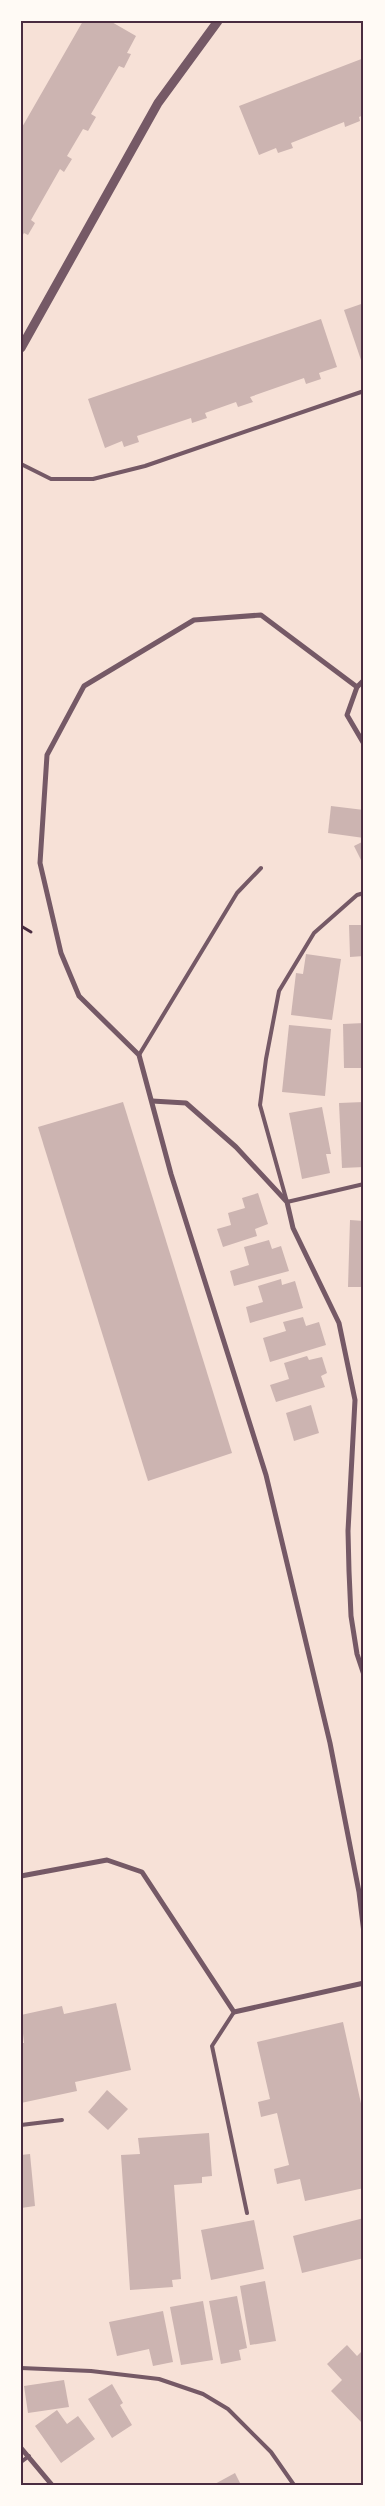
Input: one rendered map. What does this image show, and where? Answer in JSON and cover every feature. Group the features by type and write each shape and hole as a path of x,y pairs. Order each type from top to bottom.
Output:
{"street":[{"path":"21,348 158,103 218,21"},
{"path":"357,687 261,615 194,620 84,686 46,755 40,863 61,953 79,996 139,1055 171,1174 266,1475 330,1743 359,1892 364,1933"},
{"path":"364,680 357,687 347,715 364,744"},
{"path":"152,1101 186,1103 236,1147 287,1202 292,1228 339,1323 355,1400 348,1530 348,1570 352,1625 357,1654 364,1674"},
{"path":"21,1876 107,1860 142,1872 234,2012 364,1983"},
{"path":"21,2448 52,2485"}],"lane":[{"path":"21,464 52,478 93,479 145,466 364,391"},
{"path":"139,1055 237,893 261,868"},
{"path":"364,893 357,895 314,934 279,991 266,1059 260,1105 287,1202 364,1184"},
{"path":"234,2012 212,2046 247,2213"},
{"path":"21,2125 62,2120"},
{"path":"21,2368 91,2371 159,2378 203,2394 228,2408 272,2452 294,2485"},
{"path":"21,2462 29,2456"}],"building":[{"path":"83,21 110,21 136,36 127,53 131,54 124,68 119,66 91,114 96,117 88,131 83,129 67,156 72,159 64,172 60,169 31,220 35,223 28,235 24,233 21,238 21,129"},
{"path":"364,58 364,115 359,117 360,121 345,127 344,122 291,143 293,148 278,153 276,148 259,155 239,106"},
{"path":"364,303 364,359 361,360 344,310"},
{"path":"321,319 337,367 319,373 321,379 306,384 304,378 250,397 253,402 238,407 236,402 205,413 207,418 192,423 191,418 137,436 139,442 124,447 122,441 105,448 88,399"},
{"path":"331,806 364,810 364,838 328,833"},
{"path":"364,841 364,866 354,846"},
{"path":"349,925 364,925 364,956 350,957"},
{"path":"306,954 341,959 332,1020 291,1015 296,973 303,974"},
{"path":"364,1023 364,1068 344,1068 343,1024"},
{"path":"289,1025 331,1029 325,1096 282,1092"},
{"path":"123,1102 232,1453 148,1481 38,1127"},
{"path":"364,1102 364,1167 342,1168 339,1103"},
{"path":"322,1107 331,1154 326,1154 330,1173 302,1179 289,1113"},
{"path":"258,1193 268,1224 255,1229 257,1236 223,1247 217,1229 231,1225 228,1213 245,1208 242,1198"},
{"path":"350,1220 364,1221 364,1287 348,1287"},
{"path":"269,1240 272,1249 281,1246 289,1271 234,1286 230,1271 249,1265 244,1247"},
{"path":"281,1279 282,1285 295,1281 303,1308 250,1323 246,1307 263,1302 258,1286"},
{"path":"303,1317 306,1326 319,1322 326,1345 270,1362 263,1338 286,1331 283,1322"},
{"path":"307,1356 309,1360 322,1357 327,1373 321,1376 325,1387 276,1402 270,1385 289,1379 284,1363"},
{"path":"311,1405 319,1433 294,1441 286,1413"},
{"path":"116,2003 131,2070 75,2082 77,2091 21,2103 21,2043 24,2043 21,2015 62,2006 64,2014"},
{"path":"343,2022 364,2117 364,2188 305,2201 300,2179 277,2184 274,2169 289,2165 277,2113 261,2117 258,2102 270,2099 257,2042"},
{"path":"107,2090 128,2109 108,2130 88,2112"},
{"path":"209,2133 212,2176 202,2177 202,2183 174,2185 181,2279 172,2280 173,2287 130,2290 121,2155 140,2154 138,2138"},
{"path":"30,2154 35,2206 21,2208 21,2155"},
{"path":"364,2218 364,2258 302,2273 293,2236"},
{"path":"254,2220 264,2269 211,2280 201,2230"},
{"path":"265,2281 276,2341 250,2345 240,2286"},
{"path":"237,2296 247,2348 239,2350 241,2360 221,2364 209,2301"},
{"path":"203,2301 213,2360 181,2365 170,2307"},
{"path":"163,2311 173,2362 153,2366 149,2349 117,2356 109,2322"},
{"path":"347,2345 357,2356 364,2349 364,2425 331,2391 342,2380 327,2364"},
{"path":"64,2380 69,2407 28,2413 24,2386"},
{"path":"112,2384 123,2403 120,2405 132,2425 112,2438 88,2399"},
{"path":"57,2410 67,2424 78,2416 95,2439 61,2463 35,2426"},
{"path":"235,2473 241,2485 213,2485"}]}
